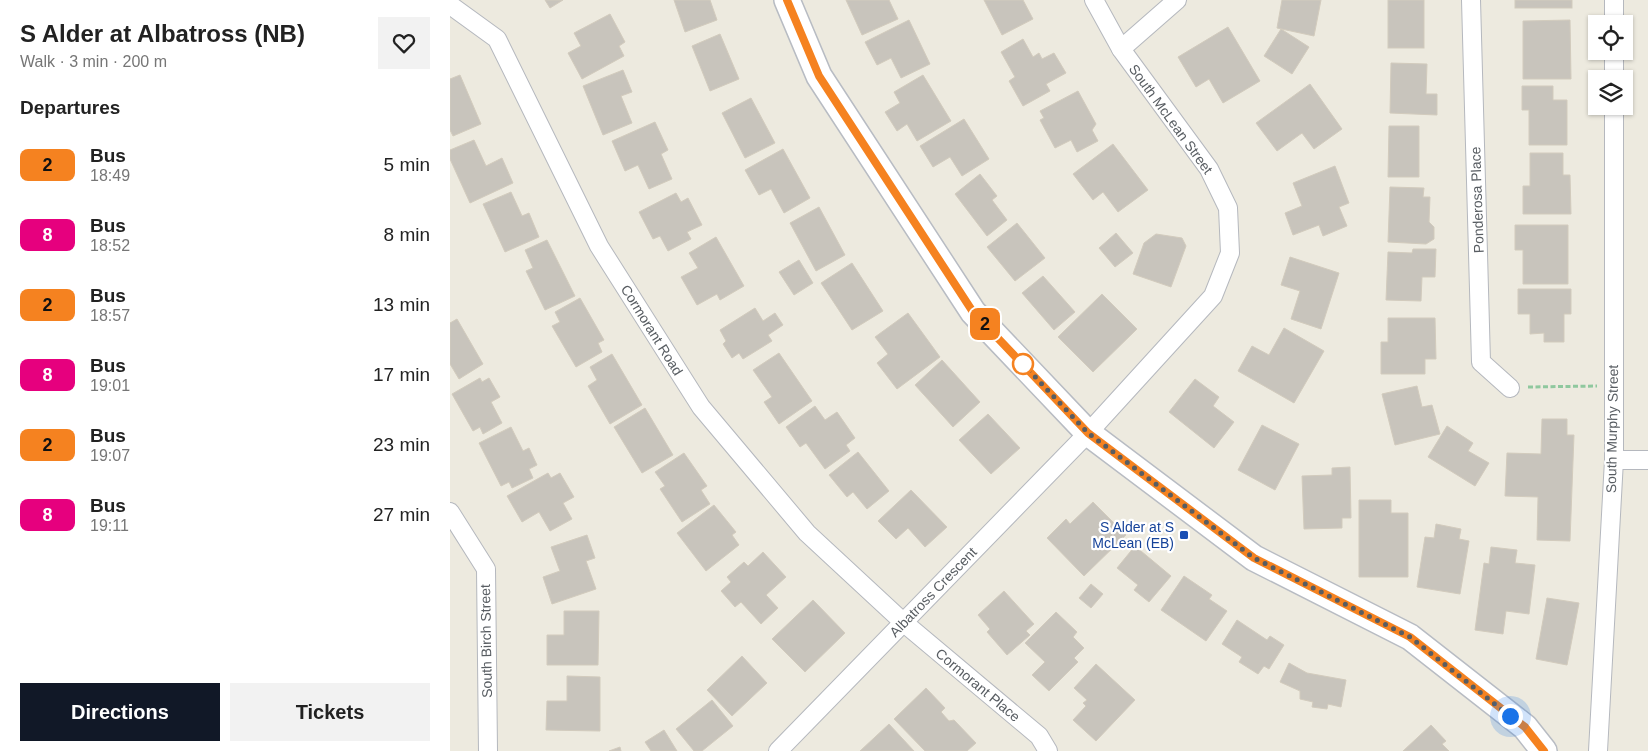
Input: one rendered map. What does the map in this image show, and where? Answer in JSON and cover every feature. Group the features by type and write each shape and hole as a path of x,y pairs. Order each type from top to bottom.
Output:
{"street":[{"path":"787,0 819,76 973,312 1088,433 1254,558 1410,637 1525,727 1544,751"},
{"name":"South McLean Street","path":"1088,433 1213,296 1230,253 1228,208 1209,169 1121,49 1094,0"},
{"path":"1121,49 1177,0"},
{"name":"Ponderosa Place","path":"1471,0 1481,362 1510,388"},
{"path":"1614,0 1614,15"},
{"name":"Cormorant Road","path":"450,5 496,39 599,246 701,407 807,533 903,622"},
{"name":"South Murphy Street","path":"1598,751 1614,460 1614,115"},
{"name":"Albatross Crescent","path":"778,751 1088,433"},
{"path":"1614,460 1648,460"},
{"name":"South Birch Street","path":"450,512 486,569 488,751"},
{"name":"Cormorant Place","path":"903,622 1040,736 1048,751"}],"path":[{"path":"1510,388 1613,385"}],"building":[{"path":"545,0 563,0 550,8"},
{"path":"674,0 710,0 717,20 685,32"},
{"path":"846,0 889,0 898,19 862,35"},
{"path":"984,0 1023,0 1033,19 1002,35"},
{"path":"1282,0 1321,0 1314,36 1277,28"},
{"path":"1388,0 1424,0 1424,48 1388,48"},
{"path":"1515,0 1572,0 1572,8 1515,8"},
{"path":"610,14 625,42 619,46 624,56 582,79 568,53 581,46 574,33"},
{"path":"909,20 930,64 901,78 891,58 877,65 865,42"},
{"path":"1570,20 1571,79 1523,79 1523,21"},
{"path":"1228,27 1260,81 1223,103 1209,79 1196,87 1178,57"},
{"path":"1281,29 1309,47 1292,74 1264,56"},
{"path":"720,34 739,79 710,91 692,46"},
{"path":"1023,39 1033,57 1039,53 1042,59 1054,53 1066,73 1046,84 1050,91 1023,106 1009,81 1015,77 1001,52"},
{"path":"1391,63 1427,64 1426,94 1437,94 1437,115 1390,113"},
{"path":"623,70 632,92 621,96 632,123 603,135 583,86"},
{"path":"460,75 481,124 453,136 450,130 450,79"},
{"path":"923,75 951,121 917,141 907,124 897,131 885,112 900,103 894,92"},
{"path":"1310,84 1342,129 1314,149 1302,133 1277,151 1256,123"},
{"path":"1522,86 1553,86 1553,100 1567,100 1567,145 1529,145 1529,110 1522,110"},
{"path":"1078,91 1096,124 1092,130 1098,141 1077,152 1071,140 1055,148 1040,120 1044,118 1040,111"},
{"path":"751,98 775,143 745,158 722,113"},
{"path":"964,119 989,159 962,176 950,157 933,167 920,146"},
{"path":"655,122 668,150 661,154 672,179 649,189 638,165 625,171 612,141"},
{"path":"1389,126 1419,126 1419,177 1388,177"},
{"path":"474,140 486,166 502,158 513,183 470,203 450,159 450,150"},
{"path":"1113,144 1148,190 1118,212 1103,192 1093,200 1073,174"},
{"path":"783,149 810,198 784,213 771,189 759,195 745,170"},
{"path":"1530,153 1563,153 1563,175 1570,175 1571,214 1523,214 1523,186 1530,186"},
{"path":"1335,166 1349,203 1339,207 1347,226 1323,236 1319,225 1293,235 1285,213 1302,206 1293,183"},
{"path":"980,174 997,196 992,200 1007,220 987,236 955,194"},
{"path":"1390,187 1424,188 1423,197 1430,197 1429,222 1434,227 1434,239 1426,244 1388,242"},
{"path":"511,192 522,216 529,213 539,237 505,252 483,204"},
{"path":"676,193 681,202 688,198 702,225 687,232 691,239 668,251 660,236 653,239 639,212"},
{"path":"819,207 845,255 816,271 790,223"},
{"path":"1017,223 1045,258 1015,281 987,247"},
{"path":"1515,225 1568,225 1568,284 1523,284 1523,250 1515,250"},
{"path":"1116,233 1133,253 1115,267 1099,248"},
{"path":"1156,234 1182,238 1186,246 1171,287 1133,274 1144,243"},
{"path":"716,237 744,286 720,300 717,294 697,305 681,277 698,268 689,253"},
{"path":"547,240 575,296 545,310 526,271 533,268 525,250"},
{"path":"1413,249 1436,249 1435,277 1422,277 1421,301 1386,300 1388,252 1412,253"},
{"path":"1290,257 1339,273 1321,329 1291,319 1300,291 1281,285"},
{"path":"799,260 813,283 794,295 779,272"},
{"path":"852,263 883,311 852,330 821,283"},
{"path":"1043,276 1075,312 1054,330 1022,293"},
{"path":"1518,289 1571,289 1571,314 1564,314 1564,342 1544,342 1544,333 1530,334 1530,314 1518,314"},
{"path":"1102,294 1137,329 1093,372 1058,337"},
{"path":"580,298 604,340 598,343 602,352 576,367 552,326 560,322 555,312"},
{"path":"755,308 763,321 775,313 783,325 768,335 772,341 743,359 739,353 732,358 723,344 726,341 720,330"},
{"path":"908,313 940,357 897,389 877,363 888,354 875,337"},
{"path":"1388,318 1435,318 1436,359 1425,359 1425,374 1381,374 1381,342 1388,342"},
{"path":"457,319 483,364 459,379 450,364 450,323"},
{"path":"1284,328 1324,351 1294,403 1238,371 1252,346 1269,355"},
{"path":"779,353 812,401 779,424 764,402 772,397 753,370"},
{"path":"612,354 642,405 610,424 588,386 597,380 590,367"},
{"path":"942,360 980,402 953,427 915,385"},
{"path":"480,378 482,382 489,378 500,397 491,402 502,423 483,434 480,427 473,431 452,394"},
{"path":"1195,379 1219,397 1213,406 1234,422 1214,448 1169,412"},
{"path":"1417,386 1422,407 1432,405 1440,434 1395,445 1382,394"},
{"path":"815,406 825,420 837,412 855,438 846,445 850,451 825,469 806,443 800,447 786,427"},
{"path":"645,408 673,455 642,473 614,427"},
{"path":"988,414 1020,448 991,474 959,440"},
{"path":"1542,419 1567,419 1567,435 1574,435 1570,541 1537,540 1538,497 1505,496 1507,453 1541,454"},
{"path":"1262,425 1299,444 1275,490 1238,470"},
{"path":"1447,426 1473,443 1468,451 1489,463 1475,486 1428,457"},
{"path":"511,427 523,451 529,448 537,465 529,469 533,478 512,488 509,482 501,486 479,443"},
{"path":"858,452 889,491 867,509 853,492 847,497 829,475"},
{"path":"684,453 707,486 701,490 710,504 682,522 660,489 665,486 655,472"},
{"path":"1350,467 1351,518 1342,518 1342,528 1304,529 1302,476 1332,475 1332,468"},
{"path":"548,473 551,478 560,473 574,497 563,503 572,519 550,531 539,512 522,522 507,496"},
{"path":"911,490 947,527 925,547 908,528 896,539 878,521"},
{"path":"1359,500 1391,500 1391,513 1408,513 1408,577 1359,577"},
{"path":"1093,502 1126,535 1084,576 1047,538 1066,519 1070,524"},
{"path":"714,505 736,532 732,535 739,545 706,571 677,533"},
{"path":"1436,524 1461,529 1459,539 1469,541 1460,594 1417,587 1425,537 1434,538"},
{"path":"587,535 595,558 586,561 596,589 552,604 543,577 560,571 551,547"},
{"path":"1135,546 1171,576 1149,602 1134,590 1138,585 1117,568"},
{"path":"1491,547 1517,550 1515,563 1535,565 1529,614 1506,611 1503,634 1475,630 1484,563 1489,564"},
{"path":"763,552 786,577 766,595 778,608 761,624 741,602 735,607 721,591 731,582 727,577 744,562 748,566"},
{"path":"1184,576 1212,595 1209,599 1227,611 1206,641 1161,610"},
{"path":"1091,584 1103,594 1091,608 1079,598"},
{"path":"1004,591 1034,624 1026,631 1030,635 1007,655 987,632 990,629 978,615"},
{"path":"1547,598 1579,603 1567,665 1536,659"},
{"path":"813,600 845,633 805,672 772,639"},
{"path":"564,611 599,611 598,665 547,665 547,635 564,635"},
{"path":"1056,612 1077,632 1073,637 1084,648 1074,658 1078,662 1049,691 1032,675 1045,662 1025,643"},
{"path":"1237,620 1267,640 1270,636 1284,645 1269,669 1264,666 1258,674 1239,662 1242,657 1222,644"},
{"path":"742,656 767,683 732,716 707,690"},
{"path":"1289,663 1307,673 1346,680 1341,707 1328,704 1327,709 1312,707 1313,702 1300,699 1300,691 1280,682"},
{"path":"1096,664 1135,700 1096,741 1073,720 1086,706 1083,703 1087,700 1074,688"},
{"path":"567,676 600,677 600,731 546,730 547,701 567,701"},
{"path":"926,688 945,708 941,712 949,721 954,720 976,743 967,751 925,751 894,719"},
{"path":"712,700 733,726 702,751 694,751 676,729"},
{"path":"889,724 914,751 860,751"},
{"path":"1431,725 1446,741 1442,744 1449,751 1403,751"},
{"path":"664,730 677,751 651,751 645,742"},
{"path":"620,747 621,751 609,751"}],"bus line":[{"name":"2","path":"787,0 819,76 973,312 1088,433 1254,558 1410,637 1525,727 1544,751"}],"place":[{"name":"S Alder at S McLean (EB)","path":"1184,535"}],"route":[{"path":"1023,364 1088,433 1254,558 1410,637 1510,716"}]}
